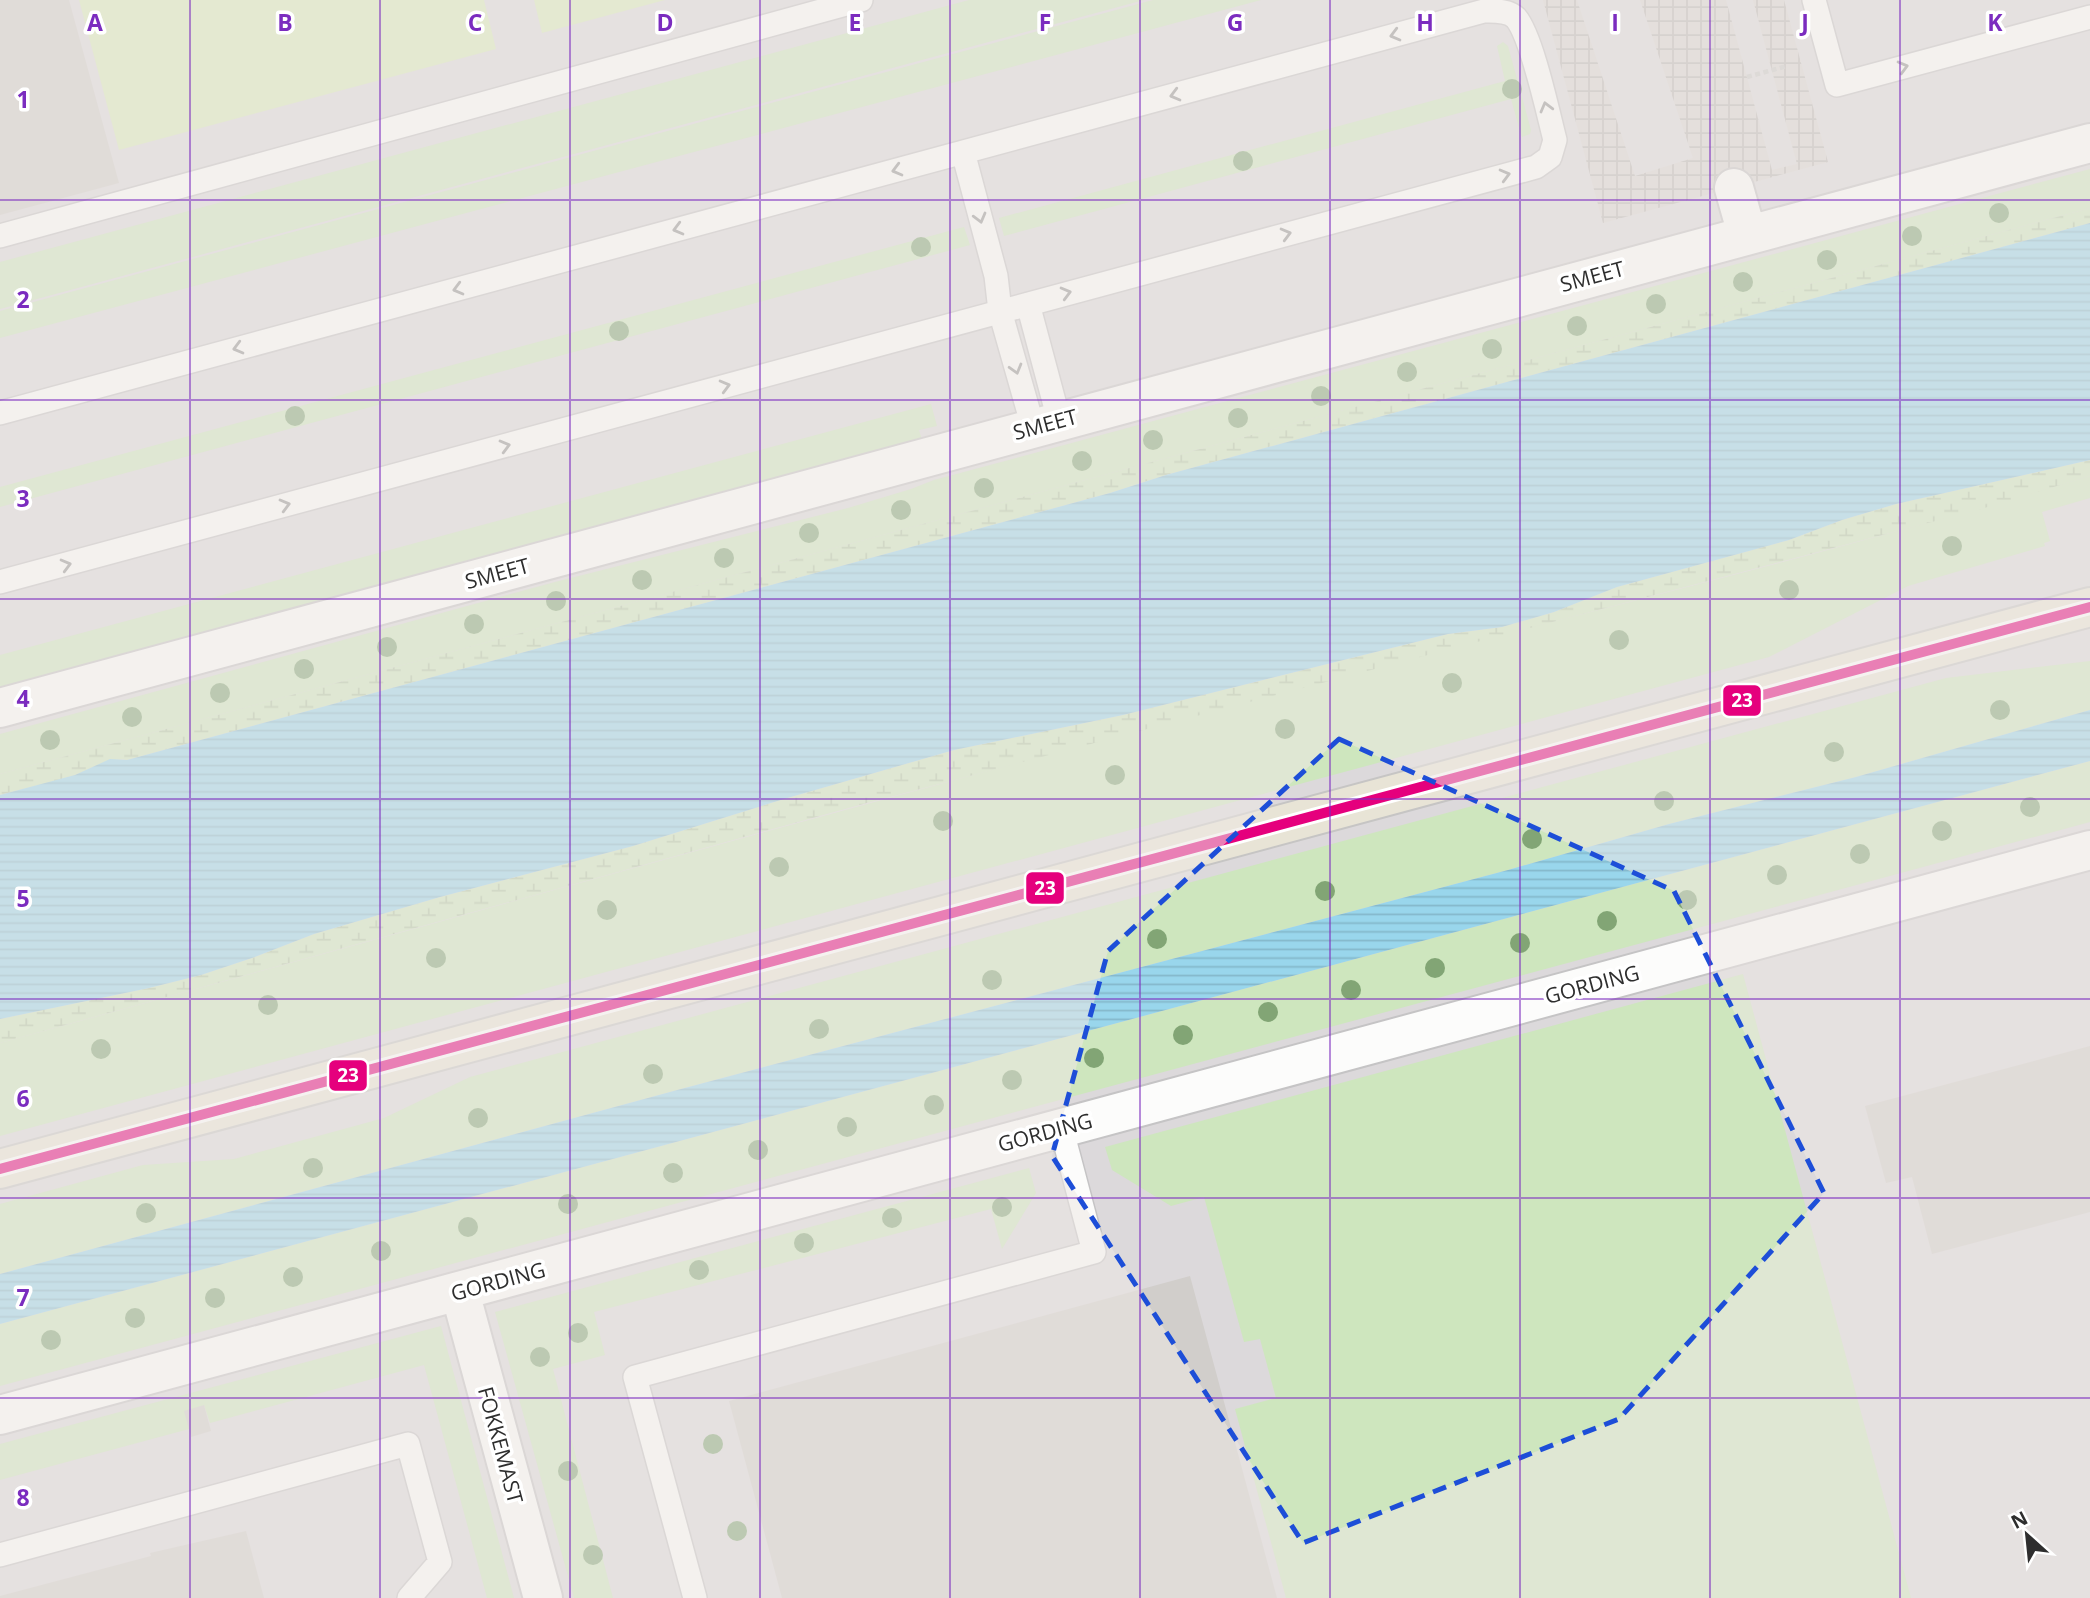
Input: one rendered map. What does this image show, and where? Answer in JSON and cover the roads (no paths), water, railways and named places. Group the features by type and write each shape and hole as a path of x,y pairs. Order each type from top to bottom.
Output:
{"main road":[{"path":"0,1169 2090,607"}],"street":[{"name":"SMEET","path":"0,708 1046,423 2090,143"},
{"path":"1734,188 1747,234"},
{"name":"GORDING","path":"0,1415 2090,850"},
{"name":"FOKKEMAST","path":"460,1292 543,1598"}],"lane":[{"path":"0,236 861,0"},
{"path":"1814,0 1837,85 2090,16"},
{"path":"0,413 1484,11 1503,11 1514,16 1526,35 1555,140 1550,157 1536,167 0,582"},
{"path":"963,152 996,276 1000,311 1046,423"},
{"path":"1028,304 1046,423"},
{"path":"695,1598 635,1377 1094,1252 1061,1127"},
{"path":"0,1555 408,1444 440,1562 409,1598"}],"water":[{"path":"2090,223 2090,460 1896,504 1789,540 1617,587 1554,612 1502,627 1448,634 1123,715 954,750 633,846 440,897 314,934 201,975 0,1019 0,795 75,775 110,759 127,760"},
{"path":"2090,710 2090,761 0,1324 0,1274 681,1089 1508,870 1669,824 1856,777"}]}
